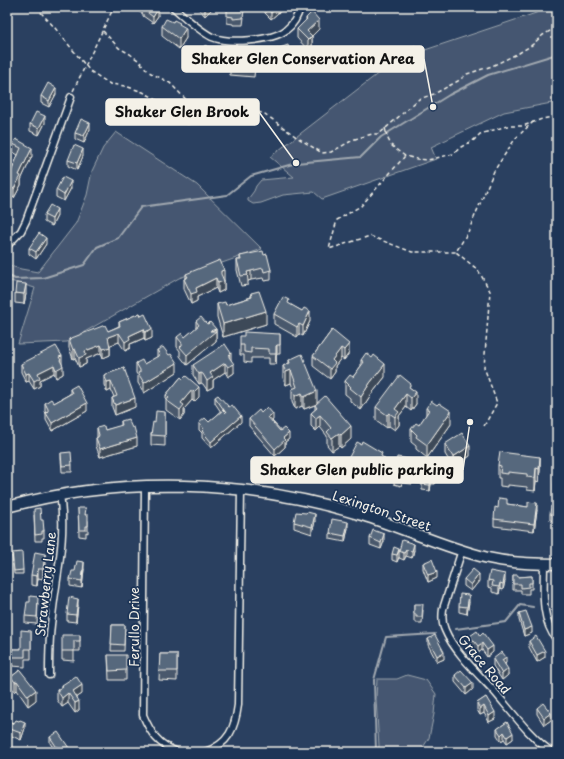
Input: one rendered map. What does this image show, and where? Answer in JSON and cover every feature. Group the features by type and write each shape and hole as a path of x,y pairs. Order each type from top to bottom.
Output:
{"main road":[{"name":"Lexington Street","path":"7,507 60,495 94,490 145,486 184,486 241,490 291,497 337,508 386,523 462,550 502,560 557,564"}],"street":[{"path":"173,7 206,34 221,40 232,41 270,37 282,33 293,24 300,7"},
{"path":"7,246 21,231 26,221 71,97"},
{"name":"Ferullo Drive","path":"145,486 143,715 157,740 168,748 177,752"},
{"path":"206,752 218,747 232,731 236,720 238,705 241,490"},
{"name":"Strawberry Lane","path":"49,675 51,620 61,548 62,511 60,495"},
{"name":"Grace Road","path":"462,550 443,609 442,619 445,630 464,658 534,736 552,752"},
{"path":"544,564 545,613 548,625 557,640"}],"path":[{"path":"36,7 90,70 110,84 125,86 149,95 182,122 188,124 194,121 198,111 170,83 149,72 138,60 118,48 103,31"},
{"path":"71,97 114,7"},
{"path":"197,116 226,107 248,109 265,114 295,136 322,153 331,152 355,139 372,134 379,134 419,99 434,94 458,81 467,74 492,66 519,53 532,45 543,35 557,27"},
{"path":"385,128 387,137 398,151 405,156 428,160 453,154 461,147 474,140 480,134 507,126 523,126 542,119 557,116"},
{"path":"456,252 468,232 494,171 516,139 534,122"},
{"path":"405,156 361,206 337,220 329,249 370,236 412,252 456,252 478,270 490,291 484,367 497,403 484,426"}],"shaded area":[{"path":"547,7 557,7 557,102 504,112 431,147 436,159 322,199 314,192 283,195 261,203 253,204 248,201 261,180 294,177 270,157 415,45 416,53 536,13"},
{"path":"116,132 197,185 262,249 179,278 67,342 18,344 35,288 7,280 7,265 38,272 76,223 87,195 92,171 103,148"},
{"path":"407,675 426,680 436,694 429,738 420,752 377,752 379,746 376,699 377,679 397,679"}],"building":[{"path":"142,7 155,7 158,9 153,17"},
{"path":"265,7 278,7 271,13"},
{"path":"227,9 244,10 243,18 233,19 233,17 227,16"},
{"path":"312,12 319,20 307,31 312,36 308,40 297,29"},
{"path":"166,19 173,22 174,20 186,28 179,39 162,26"},
{"path":"205,45 217,52 211,64 207,62 206,64 201,61 204,56 201,55"},
{"path":"288,45 290,53 270,58 268,52"},
{"path":"48,83 56,88 49,101 41,96"},
{"path":"36,112 45,116 39,128 30,124"},
{"path":"81,119 90,123 84,136 75,133"},
{"path":"16,139 32,148 14,189 7,186 7,182 21,148 13,144"},
{"path":"74,145 83,149 77,163 68,160"},
{"path":"63,177 71,181 64,195 56,190"},
{"path":"50,205 57,209 52,219 44,215"},
{"path":"39,233 46,238 36,252 29,248"},
{"path":"263,251 264,255 267,254 271,270 264,272 263,268 247,272 248,275 241,276 237,260 241,260 240,256"},
{"path":"220,260 224,270 221,271 221,274 224,281 218,283 216,278 196,288 197,292 191,294 184,279 188,277 186,274"},
{"path":"16,283 26,284 24,294 15,293"},
{"path":"259,291 266,311 223,324 217,304 225,302 226,305 252,297 251,293"},
{"path":"283,297 289,300 288,303 302,311 304,308 310,311 303,326 299,324 297,327 274,314"},
{"path":"140,313 141,316 145,314 152,329 145,332 144,329 133,334 129,336 130,339 125,342 119,333 108,337 110,347 103,349 101,345 85,351 86,355 79,358 75,349 73,350 69,339 105,325 108,331 120,326 119,322"},
{"path":"201,317 206,323 208,324 210,322 216,329 210,331 216,331 187,355 180,347 182,343 177,337 182,333 185,337 199,325 196,321"},
{"path":"332,330 349,344 344,350 341,348 332,360 335,363 330,369 313,356"},
{"path":"244,332 280,334 280,345 276,346 276,354 269,354 269,349 251,348 251,353 244,352 244,345 240,345 240,336 244,336"},
{"path":"225,344 231,353 229,357 234,364 228,367 225,363 210,373 213,377 207,381 203,374 199,374 193,365"},
{"path":"56,346 62,356 59,357 63,366 56,370 54,365 38,373 40,378 34,381 29,373 26,374 21,364"},
{"path":"163,347 169,355 171,354 177,363 144,383 138,373 140,370 136,363 142,360 144,364 160,355 157,350"},
{"path":"366,353 372,358 374,355 385,364 361,397 350,388 351,387 345,381 350,375 353,377 364,362 361,360"},
{"path":"302,354 317,391 304,397 302,393 295,396 292,389 297,387 291,370 286,372 283,366 290,363 289,360"},
{"path":"124,368 135,398 115,405 112,398 117,396 111,381 107,382 104,375"},
{"path":"400,375 411,384 409,387 416,392 411,398 406,394 395,409 399,412 395,417 389,413 387,415 376,407"},
{"path":"186,376 199,387 194,392 192,390 181,403 184,405 180,410 166,400 169,398 166,395 181,377 183,379"},
{"path":"77,385 87,403 52,423 46,413 48,409 45,403 51,399 54,403 72,393 70,389"},
{"path":"218,395 229,407 232,405 241,416 211,442 202,431 204,429 199,423 205,418 209,422 223,410 226,413 215,397"},
{"path":"325,396 351,426 341,435 339,433 332,438 327,432 331,428 320,415 316,418 311,413 317,408 315,405"},
{"path":"431,401 437,405 439,403 451,411 427,445 416,437 417,435 411,429 416,423 419,425 429,410 426,408"},
{"path":"267,407 273,414 268,417 280,431 284,428 289,433 283,438 285,440 275,449 249,419 259,410 261,413"},
{"path":"156,411 165,412 165,436 151,435 153,422 155,423"},
{"path":"128,419 132,428 134,427 137,438 100,449 96,438 99,435 97,428 104,426 105,430 122,425 121,421"},
{"path":"462,433 470,446 453,457 445,444"},
{"path":"362,441 382,453 381,456 384,458 375,472 369,469 371,466 357,457 355,460 349,457 357,442 361,444"},
{"path":"71,452 72,465 62,466 61,453"},
{"path":"500,452 540,457 539,469 536,468 535,478 527,477 527,474 508,472 508,474 500,473 501,466 498,465"},
{"path":"397,457 420,461 418,463 422,461 437,464 435,478 431,477 430,485 422,484 423,478 402,476 401,479 394,478"},
{"path":"555,476 557,477 557,485 554,485"},
{"path":"499,498 507,499 507,504 528,507 528,502 537,503 534,524 494,519 495,507 498,508"},
{"path":"551,506 557,507 557,515 550,514"},
{"path":"40,508 44,531 42,531 42,534 35,535 34,509"},
{"path":"78,508 86,508 85,515 88,515 88,526 86,526 86,530 79,530"},
{"path":"296,512 315,514 312,527 294,522"},
{"path":"332,519 348,522 345,536 330,533"},
{"path":"373,530 384,534 381,543 370,538"},
{"path":"402,540 414,544 412,551 406,550 404,553 399,551"},
{"path":"394,547 399,549 397,555 392,554"},
{"path":"22,552 23,570 14,571 12,553"},
{"path":"35,552 45,554 43,569 38,569 37,576 31,575"},
{"path":"432,559 437,572 428,575 423,563"},
{"path":"77,561 84,562 82,581 70,579 72,571 75,571"},
{"path":"473,569 479,574 471,585 464,579"},
{"path":"490,571 505,574 503,584 500,583 499,587 492,586 493,581 488,580"},
{"path":"513,575 518,575 518,577 532,576 532,583 529,583 529,587 521,588 521,584 513,584"},
{"path":"460,594 469,595 467,607 459,606"},
{"path":"30,596 38,597 37,617 25,616 27,602 30,602"},
{"path":"69,597 78,599 76,615 67,614"},
{"path":"414,604 423,604 422,617 416,617 416,614 414,614"},
{"path":"526,611 532,627 524,630 519,613"},
{"path":"112,625 125,625 124,645 111,644"},
{"path":"21,630 31,631 31,649 25,649 25,657 12,657 12,649 21,649"},
{"path":"477,631 480,636 483,633 493,646 487,650 482,643 478,646 470,636"},
{"path":"62,635 80,635 80,641 74,641 74,651 62,651"},
{"path":"435,635 444,652 437,656 428,639"},
{"path":"536,636 545,651 537,655 529,641"},
{"path":"502,652 506,657 502,660 508,669 502,674 493,659"},
{"path":"160,654 177,654 177,671 159,671"},
{"path":"108,655 126,655 126,670 109,671"},
{"path":"20,670 36,690 28,696 17,681 15,682 11,677"},
{"path":"461,670 473,683 466,688 455,675"},
{"path":"76,676 82,685 73,691 79,701 75,703 68,693 62,698 57,690"},
{"path":"486,697 495,712 489,716 484,706 480,709 477,703"},
{"path":"543,703 551,713 544,718 537,708"},
{"path":"16,720 25,722 21,733 7,728 7,721 14,723"},
{"path":"507,722 513,733 507,737 504,732 501,735 497,729"},
{"path":"58,732 69,748 63,752 60,752 50,737"},
{"path":"533,747 535,752 524,752"}],"waterway":[{"path":"7,275 15,279 43,278 84,265 97,247 118,238 141,207 227,195 251,176 296,163 361,157 381,137 449,95 488,75 557,54"},
{"path":"456,629 506,622 520,605 533,607"},
{"path":"376,752 374,680 386,637 435,634"}],"place":[{"name":"Shaker Glen Conservation Area","path":"433,107"},
{"name":"Shaker Glen Brook","path":"296,163"},
{"name":"Shaker Glen public parking","path":"470,422"}]}
